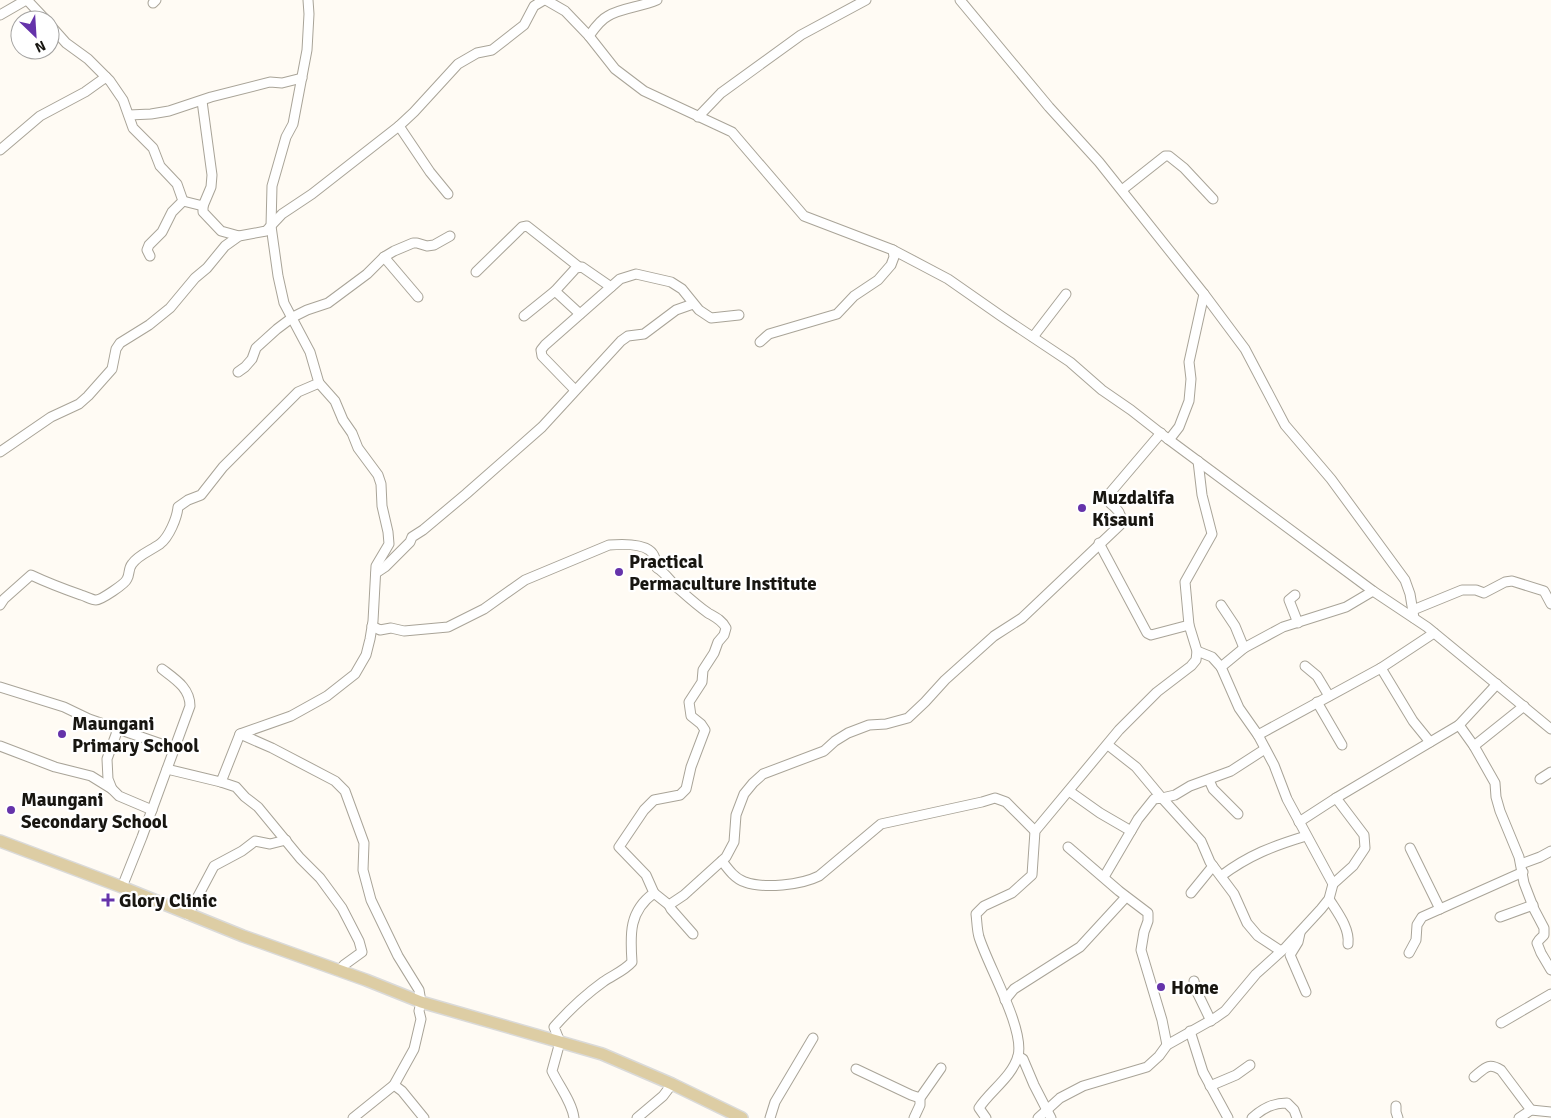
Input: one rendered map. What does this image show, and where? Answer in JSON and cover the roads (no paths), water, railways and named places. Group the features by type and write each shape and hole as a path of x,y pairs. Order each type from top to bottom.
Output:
{"main road":[{"path":"0,841 122,887 188,915 421,1002 602,1054 672,1084 741,1118"}],"street":[{"path":"0,15 26,0 36,10"},
{"path":"221,782 240,734 290,716 327,696 355,674 366,655 372,626 376,566 389,544 382,506 381,484 378,475 358,448 335,401 319,383 310,352 284,303 278,276 271,226 272,186 286,137 293,124 302,78 307,50 308,0"},
{"path":"202,101 212,175 211,187 203,206 203,212 221,231 239,236 260,233 266,231 282,214 312,194 399,126 458,64 478,53 492,50 524,24 534,6 545,0 565,11 589,36 615,69 644,91 732,132 804,216 893,250 948,279 1070,362 1102,390 1373,591 1414,614 1434,633 1551,729"},
{"path":"589,36 607,16 628,9 638,8 657,0"},
{"path":"698,116 721,93 802,35 866,0"},
{"path":"960,0 1042,100 1122,190 1245,349 1286,425 1332,479 1405,580 1414,614"},
{"path":"60,36 88,59 123,100 133,128 153,148 160,166 177,184 183,201"},
{"path":"0,150 40,116 85,92 106,78"},
{"path":"129,116 169,111 270,82 302,78"},
{"path":"399,126 430,172 448,194"},
{"path":"1122,190 1165,156 1169,156 1184,168 1213,199"},
{"path":"183,201 203,206"},
{"path":"150,256 147,250 149,245 162,232 172,212 183,201"},
{"path":"476,272 527,226 579,267 582,267 611,287"},
{"path":"0,452 51,418 79,404 112,369 116,349 120,343 170,308 225,246 239,236"},
{"path":"238,372 252,359 256,348 293,317 328,303 367,274 384,257 413,243 434,246 450,236"},
{"path":"760,342 769,334 837,314 854,296 878,280 891,265 894,258 893,250"},
{"path":"384,257 418,297"},
{"path":"524,316 555,291 579,267"},
{"path":"575,390 542,356 541,350 544,345 620,279 636,274 671,282 682,289 699,310 711,318 739,316"},
{"path":"555,291 580,314"},
{"path":"1033,337 1066,294"},
{"path":"670,905 722,861 734,842 736,816 744,794 763,774 824,751 848,733 869,725 886,724 908,718 945,680 994,636 1022,618 1120,524 1120,513 1110,502 1110,493 1165,436 1172,436 1179,427 1189,401 1192,379 1189,362 1204,294"},
{"path":"376,573 385,567 410,542 412,537 454,504 542,427 608,354 628,336 644,334 676,310 694,304"},
{"path":"0,605 4,599 31,575 96,600 103,598 128,578 128,570 140,556 161,543 170,529 178,507 201,494 223,467 298,392 319,383"},
{"path":"986,1118 979,1108 984,1099 1012,1068 1018,1056 1018,1036 979,936 976,914 984,906 1012,893 1032,875 1036,831 1119,730 1157,692 1196,660 1198,652 1189,625 1184,582 1212,534 1202,495 1198,460"},
{"path":"1099,543 1147,633 1151,635 1189,625"},
{"path":"372,626 380,630 391,628 404,631 448,627 484,609 525,580 609,545 627,544 649,550 655,557 657,568 663,571 681,591 718,618 726,628 724,635 718,642 703,670 702,682 688,702 691,716 705,730 691,767 686,789 680,795 654,800 644,810 619,847 646,875 654,892 670,905 671,909 693,934"},
{"path":"1414,614 1462,590 1476,590 1484,593 1505,582 1512,581 1544,591 1551,604"},
{"path":"1221,667 1244,648 1283,627 1346,607 1373,591"},
{"path":"1295,595 1289,600 1298,623"},
{"path":"1221,605 1235,626 1244,648"},
{"path":"1258,735 1381,668 1434,633"},
{"path":"1198,652 1212,657 1221,667 1239,708 1258,735 1306,836 1333,884"},
{"path":"1305,666 1317,676 1329,696"},
{"path":"1381,668 1413,721 1430,742"},
{"path":"122,887 168,769 173,748 190,706 190,696 178,681 162,669"},
{"path":"1299,822 1459,725 1496,684"},
{"path":"0,688 64,707 89,719 173,748"},
{"path":"1316,702 1342,745"},
{"path":"1474,746 1524,706"},
{"path":"1459,725 1474,746 1494,784 1500,811 1522,868 1524,883 1545,932 1537,943 1551,970"},
{"path":"112,789 108,779 107,759 118,729"},
{"path":"240,734 272,748 335,781 345,791 364,843 363,870 371,900 398,956 419,990 421,1019 414,1048 394,1085 353,1118"},
{"path":"1108,744 1136,767 1200,841 1213,866 1234,894 1247,924 1258,936 1281,951"},
{"path":"0,746 55,767 91,776 112,789 119,796 152,810"},
{"path":"1104,877 1131,831 1154,799 1175,795 1190,786 1231,771 1265,749"},
{"path":"168,769 236,787 244,797 258,807 337,899 359,940 362,952 339,971"},
{"path":"1540,779 1551,772"},
{"path":"1208,780 1213,789 1238,814"},
{"path":"1069,791 1100,813 1131,831"},
{"path":"722,861 734,876 744,882 776,885 806,882 819,876 881,824 995,798 1006,802 1036,831"},
{"path":"1038,1118 1060,1098 1083,1086 1147,1067 1167,1045 1211,1021 1225,1011 1256,974 1300,931 1329,899 1333,884 1353,866 1365,848 1364,835 1336,798"},
{"path":"1221,876 1246,858 1277,845 1306,836"},
{"path":"188,915 211,871 219,862 242,851 255,841 270,844 286,840"},
{"path":"1068,847 1126,896 1147,911 1149,915 1141,950 1162,1020 1167,1045"},
{"path":"1410,848 1440,909"},
{"path":"1409,953 1416,940 1417,925 1422,917 1551,852"},
{"path":"1191,893 1213,866"},
{"path":"574,1118 573,1108 562,1092 552,1071 555,1040 554,1027 585,996 626,969 632,962 632,924 645,899 654,892"},
{"path":"1005,1000 1014,989 1080,947 1126,896"},
{"path":"1329,899 1347,932 1348,944"},
{"path":"1500,917 1532,905"},
{"path":"1300,931 1298,942 1290,955 1306,992"},
{"path":"1194,982 1211,1021"},
{"path":"1501,1023 1551,994"},
{"path":"1190,1031 1203,1072 1228,1118"},
{"path":"770,1118 775,1102 813,1038"},
{"path":"1018,1056 1024,1059 1034,1085 1051,1118"},
{"path":"1210,1086 1236,1075 1250,1065"},
{"path":"1474,1077 1488,1066 1495,1066 1502,1070 1525,1115 1551,1112"},
{"path":"856,1068 920,1098"},
{"path":"914,1118 920,1105 920,1098 941,1068"},
{"path":"637,1118 663,1096 672,1084"},
{"path":"394,1085 402,1091 424,1118"},
{"path":"1252,1118 1267,1107 1278,1103 1287,1103 1294,1110 1297,1118"},
{"path":"1396,1106 1398,1118"}],"place":[{"name":"Muzdalifa Kisauni","path":"1082,508"},
{"name":"Practical Permaculture Institute","path":"619,572"},
{"name":"Maungani Primary School","path":"62,734"},
{"name":"Maungani Secondary School","path":"11,810"},
{"name":"Glory Clinic","path":"108,900"},
{"name":"Home","path":"1161,987"}]}
